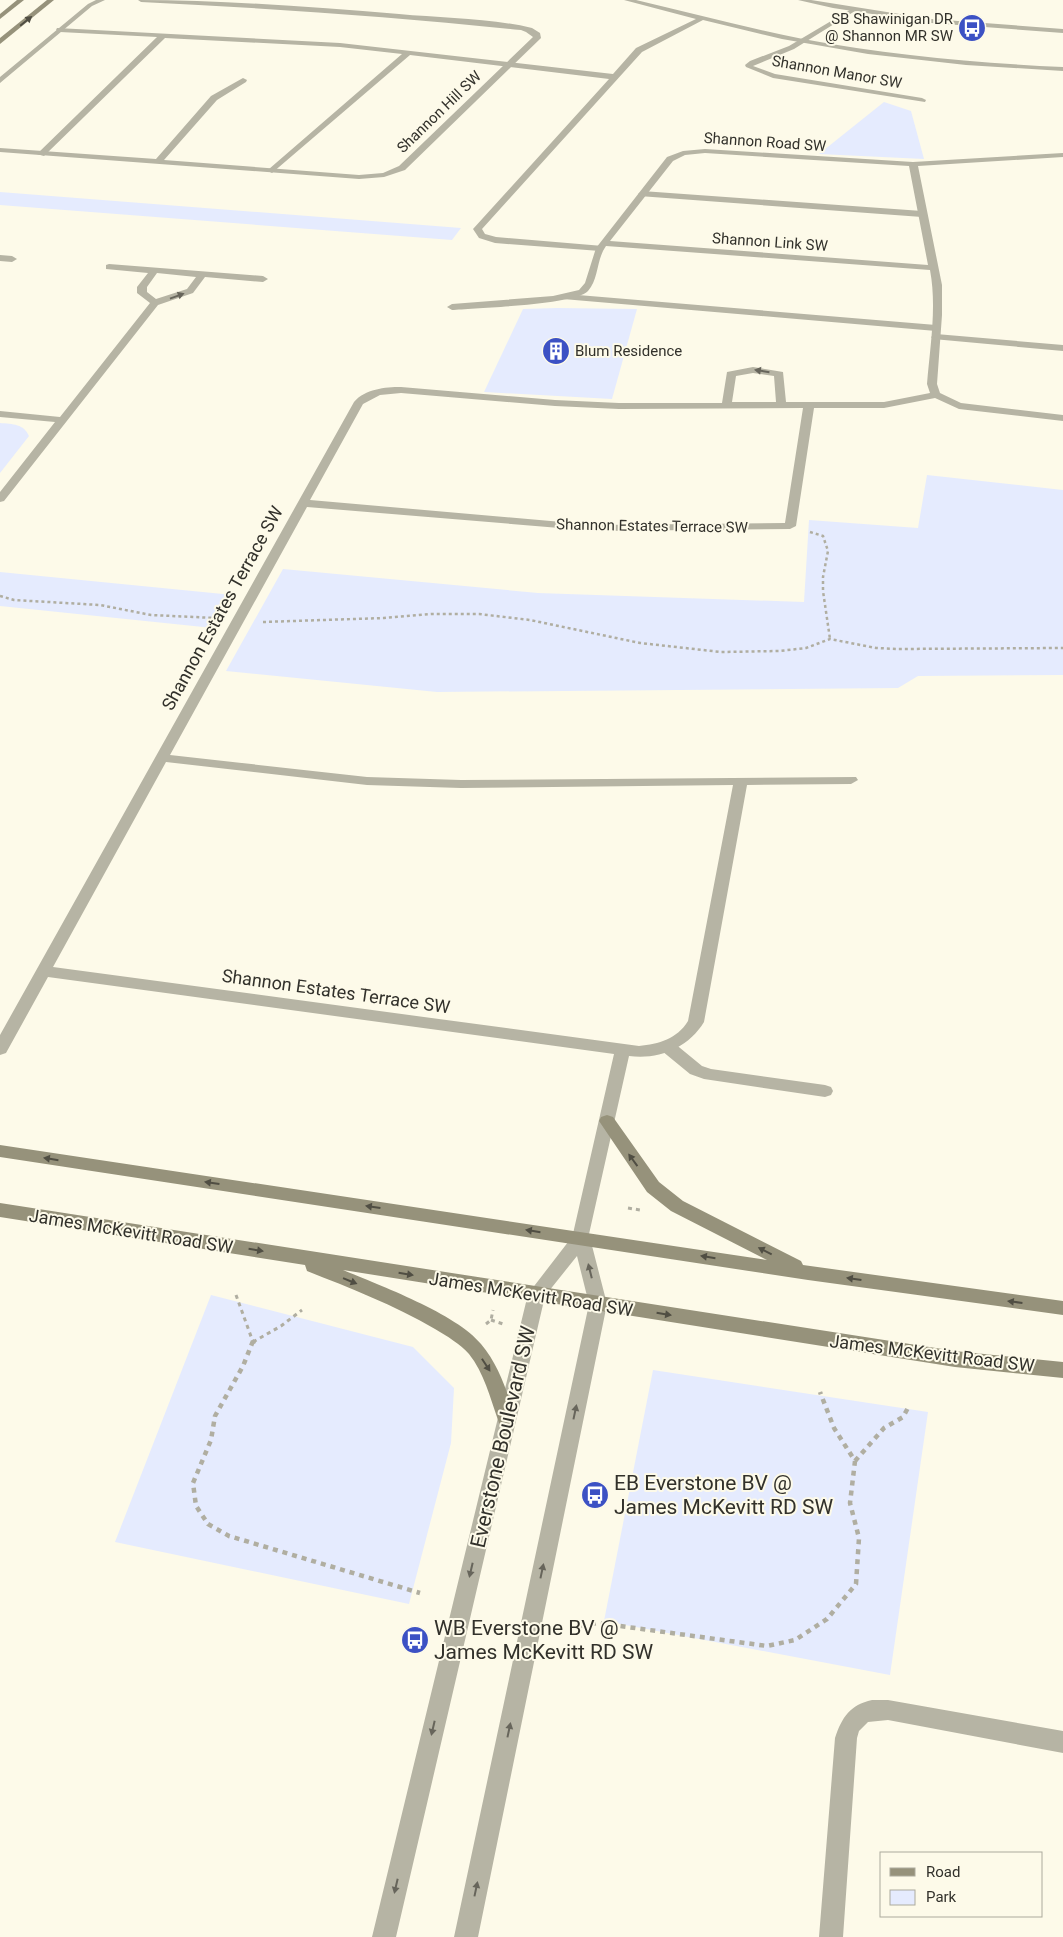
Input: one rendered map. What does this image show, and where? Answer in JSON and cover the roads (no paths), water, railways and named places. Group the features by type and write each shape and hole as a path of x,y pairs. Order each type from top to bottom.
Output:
{"main road":[{"path":"0,17 21,0"},
{"path":"0,42 51,0"},
{"path":"607,1120 653,1187 677,1206 808,1273"},
{"path":"0,1151 808,1273 1063,1308"},
{"name":"James McKevitt Road SW","path":"0,1210 955,1360 1063,1370"},
{"path":"289,1256 381,1294 428,1317 466,1340 476,1351 492,1376 507,1420"}],"street":[{"path":"0,82 90,5 102,0"},
{"name":"Shannon Hill SW","path":"0,150 367,177 384,175 398,171 537,35 534,32 521,28 287,3 141,0"},
{"path":"627,0 701,19 802,41 919,57 1063,69"},
{"path":"801,0 853,10 956,24 1063,30"},
{"name":"Shannon Manor SW","path":"853,10 781,52 756,60 749,65 750,67 773,76 922,100"},
{"path":"60,30 315,43 615,77 643,48 701,19"},
{"path":"41,154 163,36"},
{"path":"272,170 407,54"},
{"name":"Shannon Link SW","path":"615,77 477,229 482,236 496,240 602,245 934,268"},
{"path":"157,163 214,98 243,80"},
{"name":"Shannon Road SW","path":"452,307 566,297 586,289 602,245 670,159 689,152 705,151 913,164 1063,155"},
{"path":"913,164 934,268 938,302 932,384 936,394 959,406 1063,418"},
{"path":"642,194 922,214"},
{"path":"0,258 12,259"},
{"path":"109,267 263,279"},
{"path":"155,270 142,287 142,293 155,303"},
{"path":"0,499 155,303 190,291 203,274"},
{"path":"566,297 936,333 1063,348"},
{"path":"727,405 731,374 753,370 779,374 781,406"},
{"name":"Shannon Estates Terrace SW","path":"0,1049 359,402 378,392 400,390 590,405 884,405 936,394"},
{"name":"Shannon Estates Terrace SW","path":"303,503 596,528 790,526 809,406"},
{"path":"0,414 62,420"},
{"path":"162,758 304,774 404,782 461,784 851,780"},
{"name":"Shannon Estates Terrace SW","path":"43,971 639,1052 668,1047 680,1041 691,1032 696,1022 741,781"},
{"path":"668,1047 696,1070 710,1075 825,1091"},
{"path":"466,1937 598,1304 582,1238 623,1050"},
{"name":"Everstone Boulevard SW","path":"384,1937 537,1294 582,1238"},
{"path":"831,1937 846,1738 849,1726 855,1718 864,1712 888,1710 1063,1742"}],"place":[{"name":"SB Shawinigan DR @ Shannon MR SW","path":"972,28"},
{"name":"Blum Residence","path":"556,351"},
{"name":"EB Everstone BV @ James McKevitt RD SW","path":"595,1495"},
{"name":"WB Everstone BV @ James McKevitt RD SW","path":"415,1640"}]}
